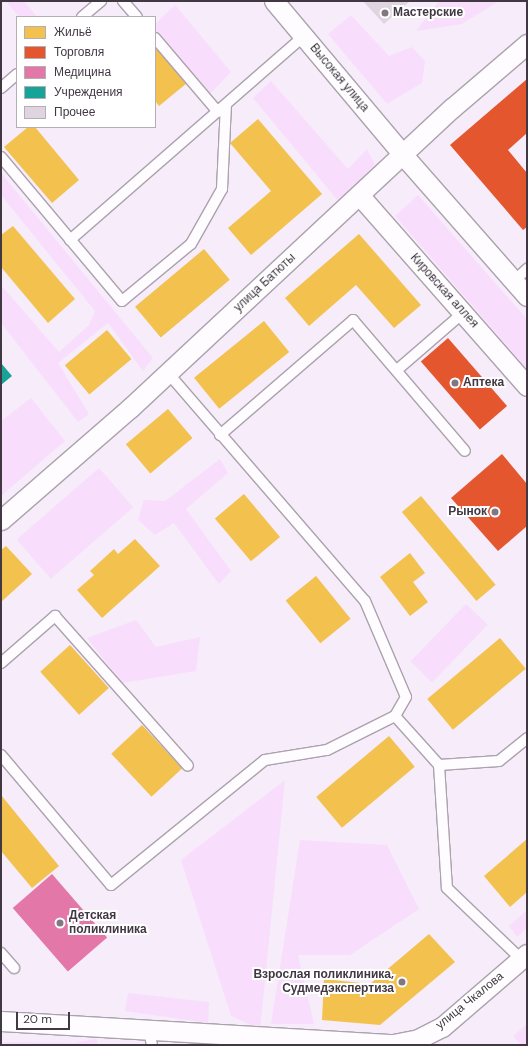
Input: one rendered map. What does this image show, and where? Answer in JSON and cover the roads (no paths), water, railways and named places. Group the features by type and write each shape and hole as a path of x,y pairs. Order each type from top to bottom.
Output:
{"street":[{"name":"Высокая улица","path":"274,1 403,155"},
{"name":"улица Батюты","path":"1,520 168,373 403,155 527,44"},
{"path":"403,155 520,275 527,296"},
{"name":"Кировская аллея","path":"360,196 464,312 527,386"},
{"name":"улица Чкалова","path":"1,1022 151,1038 392,1044 418,1039 442,1027 524,956"}],"lane":[{"path":"83,16 101,1"},
{"path":"123,1 136,16"},
{"path":"70,240 304,36"},
{"path":"1,157 122,301 191,244 222,189 222,109 156,39"},
{"path":"1,88 16,75"},
{"path":"397,370 464,312"},
{"path":"220,435 352,320 397,370 465,451"},
{"path":"1,755 111,884 265,760 327,750 395,716 406,697 365,601 168,373"},
{"path":"1,663 55,616 188,766"},
{"path":"395,716 438,765 447,888 524,956"},
{"path":"438,765 499,761 527,738"},
{"path":"1,953 14,968"}],"place":[{"name":"Мастерские","path":"385,13"},
{"name":"Аптека","path":"455,383"},
{"name":"Рынок","path":"495,512"},
{"name":"Детская поликлиника","path":"60,923"},
{"name":"Взрослая поликлиника, Судмедэкспертиза","path":"402,982"}]}
